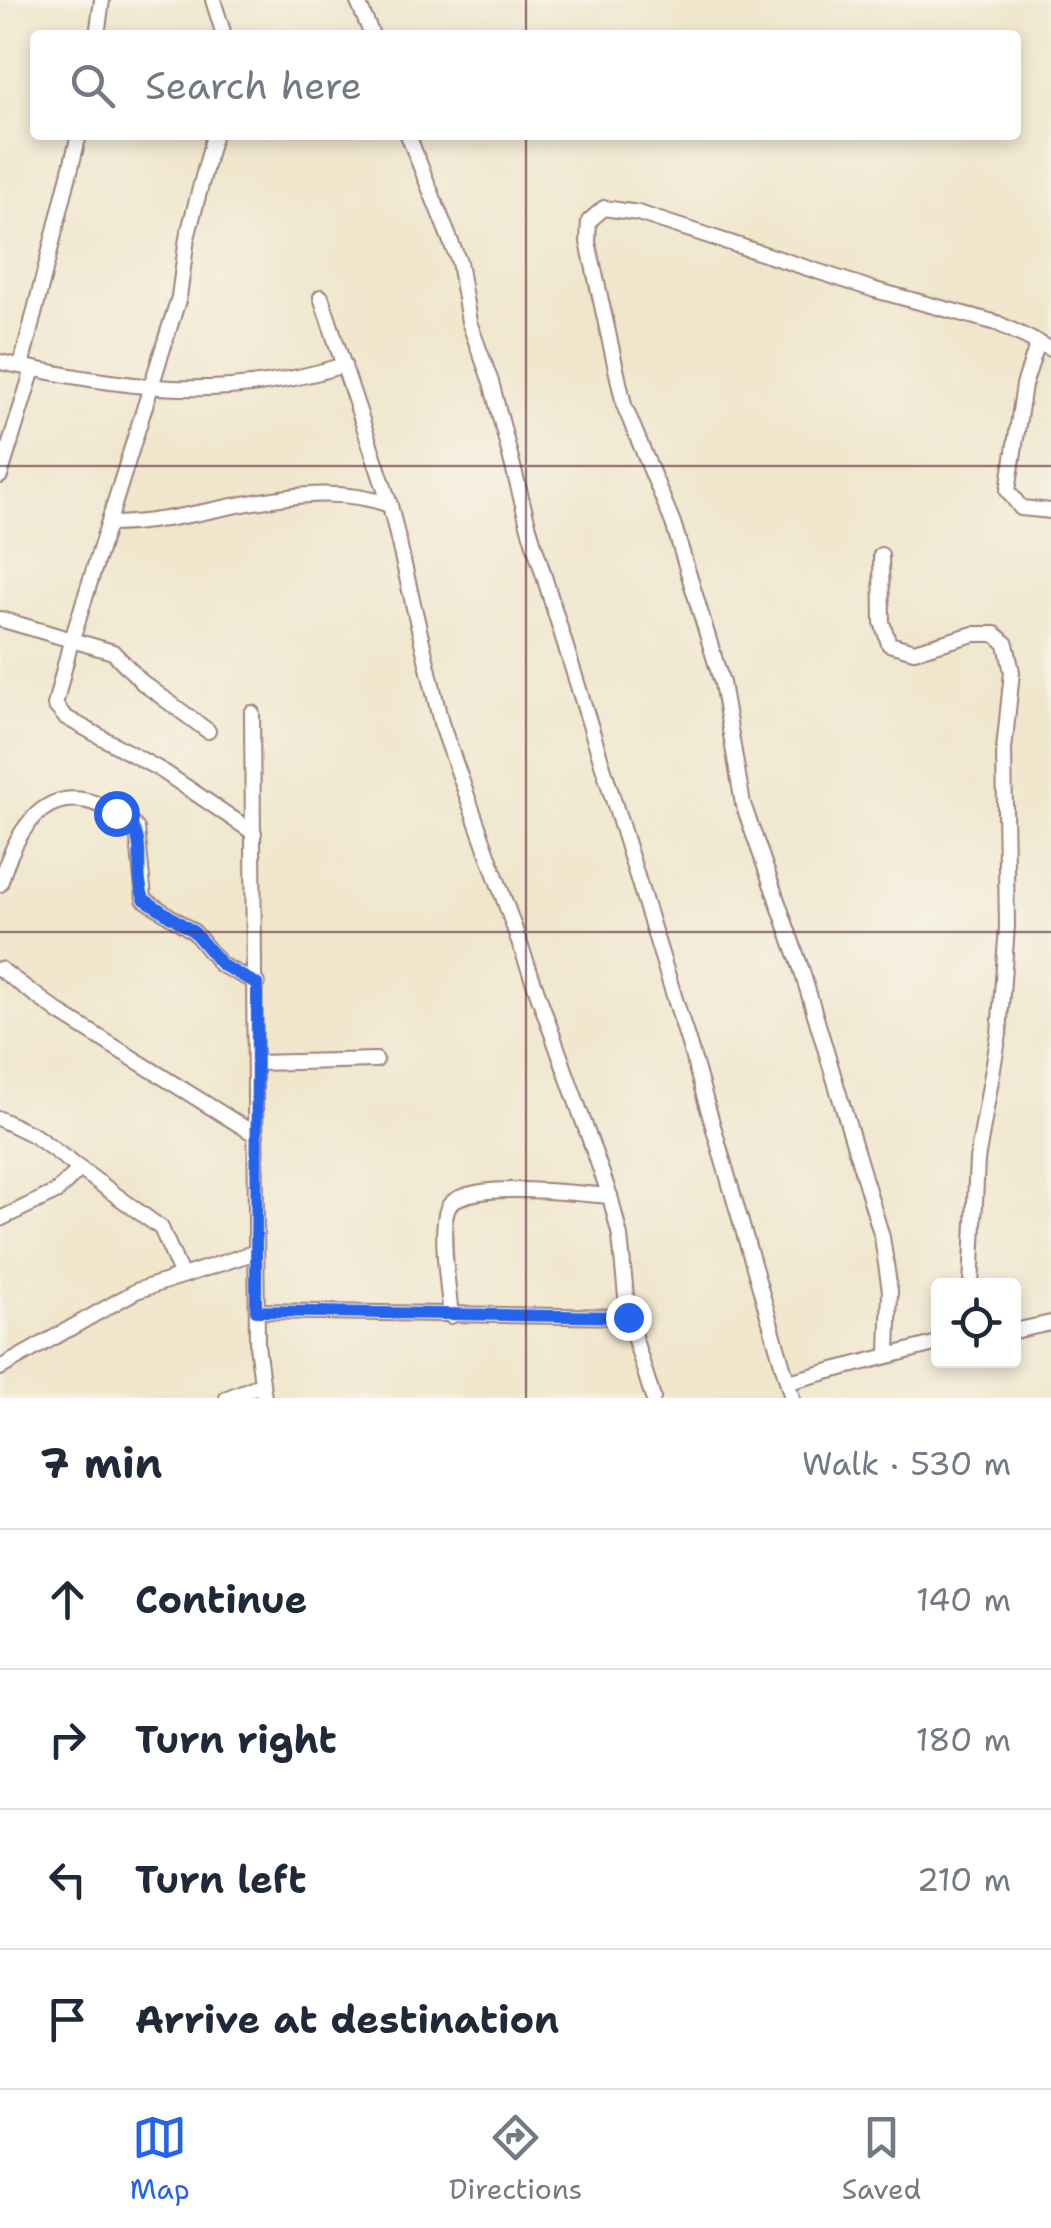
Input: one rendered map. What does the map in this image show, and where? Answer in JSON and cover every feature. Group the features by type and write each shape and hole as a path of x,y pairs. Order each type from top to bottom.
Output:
{"street":[{"path":"97,30 102,0"},
{"path":"213,0 222,30"},
{"path":"357,0 370,30"},
{"path":"0,476 77,140"},
{"path":"213,140 187,238 179,297 72,637 56,700 60,712 164,772 254,833"},
{"path":"410,140 459,262 469,322 491,382 528,528 698,1073 790,1390 888,1352 931,1344"},
{"path":"888,1352 890,1292 882,1237 801,968 743,804 722,683 674,523 624,405 588,242 589,222 604,208 638,213 874,290 997,322 1045,346 1024,385 1008,491 1021,508 1051,511"},
{"path":"321,298 390,505 441,723 610,1196 620,1236 628,1317 653,1398"},
{"path":"0,362 149,388 246,389 344,365"},
{"path":"110,524 149,523 340,494 390,505"},
{"path":"881,555 882,622 889,644 914,651 974,634 995,634 1006,644 1012,672 1004,750 1007,926 999,1034 976,1160 971,1278"},
{"path":"0,619 72,637 118,654 143,683 208,731"},
{"path":"226,1398 262,1392 256,1311 258,1063 252,713"},
{"path":"0,884 14,840 40,811 74,798 102,806 137,829 144,899 194,932 222,965 257,984"},
{"path":"0,970 60,1014 256,1136"},
{"path":"258,1063 376,1060"},
{"path":"0,1120 35,1136 161,1228 181,1274"},
{"path":"0,1219 56,1192 80,1168"},
{"path":"451,1316 446,1223 450,1206 458,1198 492,1191 610,1196"},
{"path":"0,1368 136,1290 256,1252"},
{"path":"256,1311 628,1317"},
{"path":"1021,1330 1051,1323"}],"route":[{"path":"116,813 135,826 140,839 138,869 144,899 194,932 227,969 257,984 256,1311 628,1317"}]}
